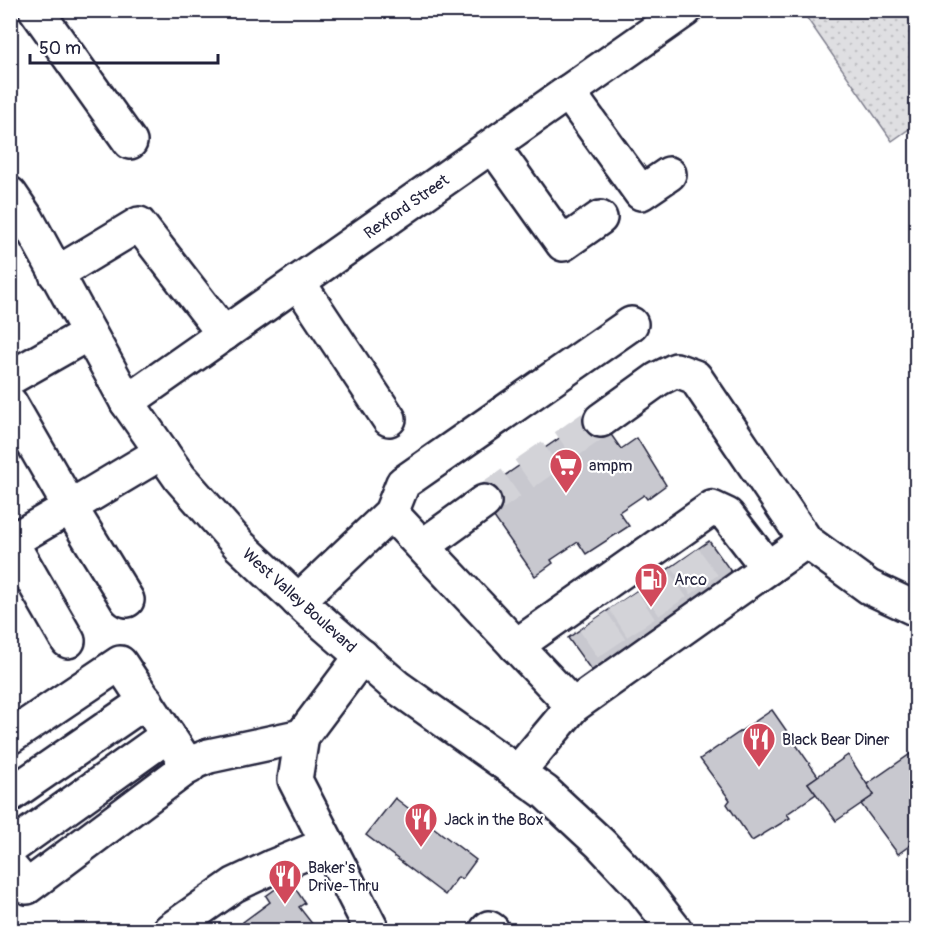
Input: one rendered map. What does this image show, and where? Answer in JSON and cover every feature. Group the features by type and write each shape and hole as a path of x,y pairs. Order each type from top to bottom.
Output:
{"main road":[{"path":"36,10 130,142"},
{"name":"Rexford Street","path":"127,402 685,10"},
{"path":"568,92 641,193 669,174"},
{"path":"493,146 563,244 600,218"},
{"name":"West Valley Boulevard","path":"10,194 27,219 127,402 180,478 240,546 298,601 397,687 545,792 601,844 643,889 675,930"},
{"path":"56,274 139,224 224,334"},
{"path":"298,282 389,419"},
{"path":"298,601 392,513 403,483 631,324"},
{"path":"10,378 89,333"},
{"path":"602,420 675,370 695,377 806,541 869,586 916,609"},
{"path":"10,403 127,600"},
{"path":"68,641 11,542 162,452"},
{"path":"423,546 484,502"},
{"path":"516,646 585,611 647,569 678,547 712,508 727,515 768,568"},
{"path":"392,513 573,706"},
{"path":"517,773 573,706 622,663 714,599 768,568 806,541"},
{"path":"362,656 302,736 295,780 372,930"},
{"path":"10,737 120,663 189,766"},
{"path":"10,795 146,701"},
{"path":"10,848 168,735"},
{"path":"10,867 27,887 189,766 209,756 302,736"},
{"path":"170,930 234,885 328,844"},
{"path":"487,930 489,928 492,930"}],"shaded area":[{"path":"802,11 916,11 916,124 892,141"}],"building":[{"name":"ampm","path":"596,413 621,449 637,438 666,485 647,499 644,495 619,512 629,526 586,554 578,542 551,560 553,563 535,576 478,494"},
{"name":"Arco","path":"709,541 735,577 594,674 568,638"},
{"name":"Black Bear Diner","path":"772,710 818,776 808,783 816,794 787,814 790,818 752,841 727,804 730,800 700,759"},
{"path":"916,750 916,841 898,854 861,804 874,795 867,784"},
{"path":"848,755 874,795 836,821 808,783"},
{"name":"Jack in the Box","path":"395,798 476,860 462,879 458,877 445,895 366,835"},
{"name":"Baker's Drive-Thru","path":"289,879 305,903 299,907 317,930 246,930 248,929 243,922 270,902 266,896"}],"tunnel":[{"path":"484,502 601,420"},
{"path":"685,558 711,594"},
{"path":"654,579 679,615"},
{"path":"623,600 647,637"},
{"path":"593,621 618,658"}],"place":[{"name":"ampm","path":"566,494"},
{"name":"Arco","path":"651,608"},
{"name":"Black Bear Diner","path":"759,768"},
{"name":"Jack in the Box","path":"421,848"},
{"name":"Baker's Drive-Thru","path":"285,905"}]}
